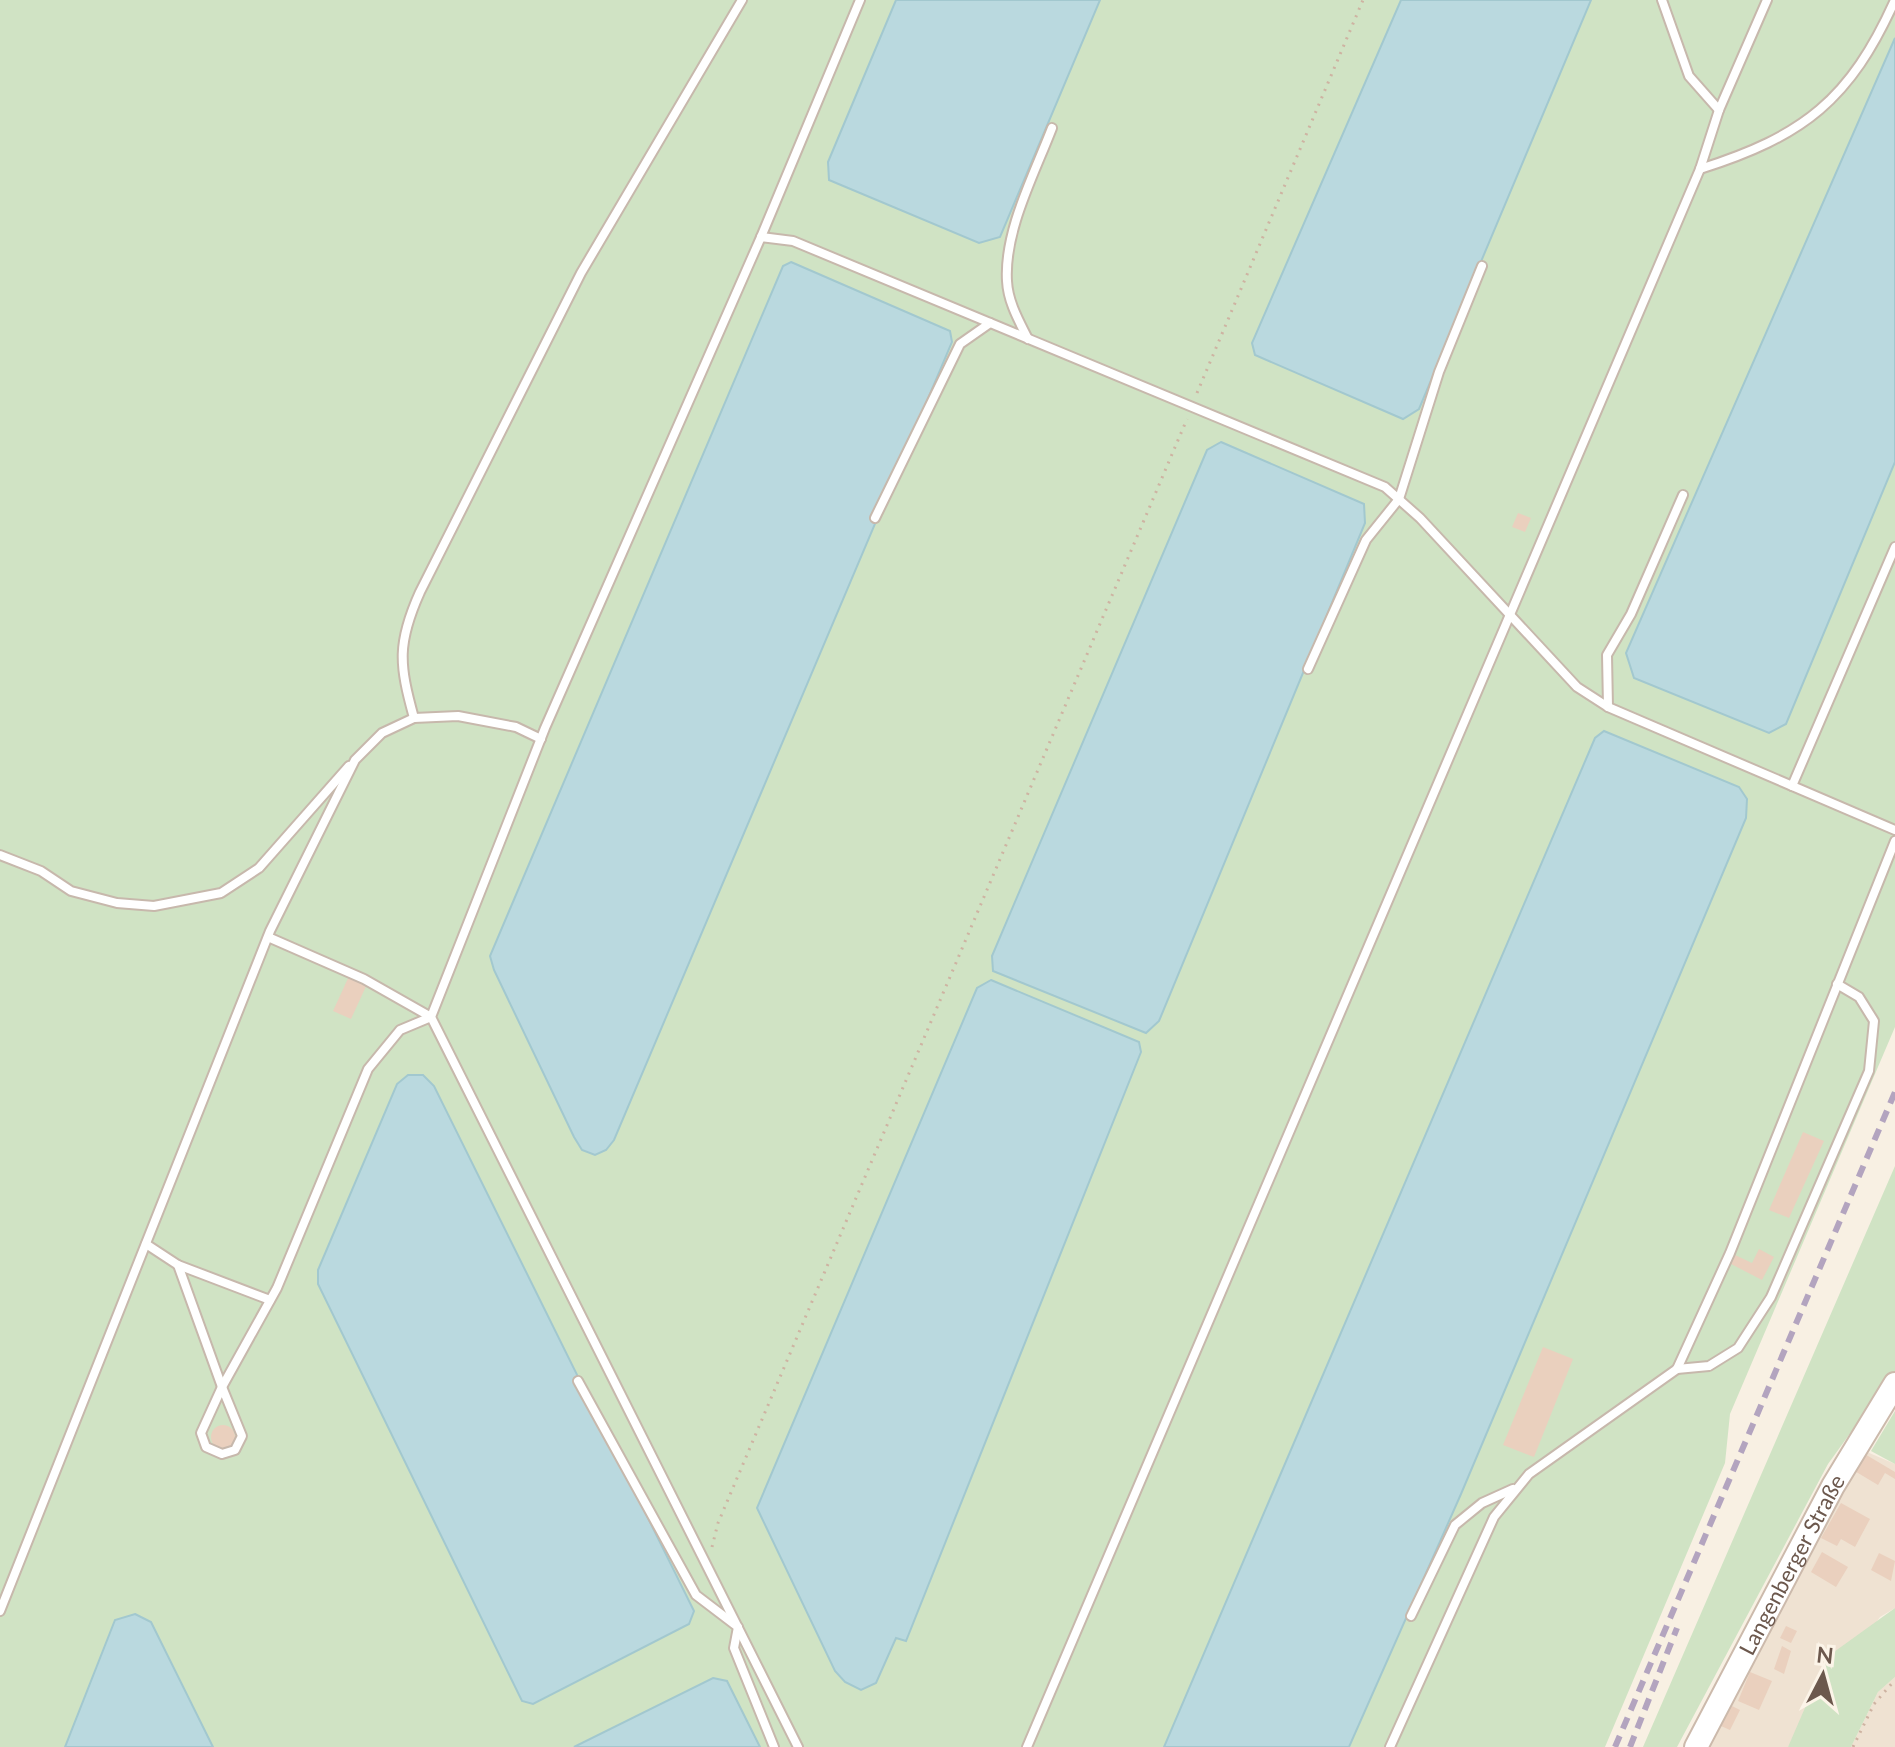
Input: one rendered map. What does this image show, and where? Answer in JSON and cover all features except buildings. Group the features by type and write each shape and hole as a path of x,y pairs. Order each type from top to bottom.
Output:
{"main road":[{"name":"Langenberger Straße","path":"1696,1747 1833,1486 1895,1384"}],"lane":[{"path":"414,718 402,677 403,630 420,592 581,273 742,0"},
{"path":"178,1265 222,1387 242,1436 235,1450 222,1454 206,1447 201,1433 222,1387 270,1300 368,1069 400,1030 431,1017 541,739 761,237 860,0"},
{"path":"1662,0 1689,76 1719,110"},
{"path":"1027,1747 1700,169 1719,110 1767,0"},
{"path":"1700,169 1757,151 1819,113 1874,47 1895,0"},
{"path":"1029,339 1015,314 1007,281 1014,231 1052,128"},
{"path":"761,237 793,241 1385,487 1577,687 1608,707 1895,830"},
{"path":"1308,669 1366,540 1399,499 1439,372 1482,266"},
{"path":"875,518 960,344 990,323"},
{"path":"1608,707 1607,655 1631,614 1683,495"},
{"path":"1792,786 1895,547"},
{"path":"0,855 41,871 71,891 117,903 154,906 221,893 259,868 382,733 414,718 458,716 516,727 541,739"},
{"path":"0,1611 268,937 355,760"},
{"path":"1677,1369 1730,1253 1895,841"},
{"path":"268,937 364,979 431,1017 798,1747"},
{"path":"1390,1747 1494,1517 1529,1474 1677,1369 1709,1366 1738,1348 1771,1297 1869,1071 1874,1021 1859,997 1837,984"},
{"path":"146,1244 178,1265 270,1300"},
{"path":"578,1381 696,1595 738,1627"},
{"path":"1411,1616 1455,1525 1482,1503 1518,1487"},
{"path":"738,1627 734,1648 774,1747"}],"path":[{"path":"708,1566 718,1523 1361,1"},
{"path":"1853,1747 1874,1704 1895,1680"}],"shaded area":[{"path":"1860,1449 1895,1464 1895,1608 1880,1617 1788,1747 1697,1747"},
{"path":"1895,1677 1895,1747 1851,1747 1878,1692"}],"green space":[{"path":"0,0 896,0 828,162 829,179 1000,237 1100,0 1895,0 1895,1027 1730,1414 1725,1463 1605,1747 0,1747"},
{"path":"1895,1166 1895,1371 1828,1464 1677,1747 1643,1747"},
{"path":"1895,1411 1895,1464 1871,1451"},
{"path":"1895,1608 1895,1677 1878,1692 1851,1747 1788,1747 1827,1657"}],"water":[{"path":"896,0 1100,0 1000,237 979,243 829,180 828,162"},
{"path":"1401,0 1591,0 1419,409 1403,419 1255,355 1252,343"},
{"path":"1895,38 1895,462 1786,724 1769,733 1634,678 1626,653"},
{"path":"791,262 950,331 952,342 614,1140 606,1150 595,1155 582,1150 574,1137 490,956 783,266"},
{"path":"1221,442 1364,504 1365,523 1159,1021 1146,1033 993,971 992,956 1207,450"},
{"path":"1604,731 1739,787 1747,799 1746,818 1461,1494 1349,1747 1164,1747 1595,738"},
{"path":"991,980 1139,1042 1141,1052 906,1641 896,1638 876,1683 861,1690 845,1682 835,1671 757,1508 977,988"},
{"path":"408,1075 423,1075 434,1086 694,1611 689,1624 533,1704 522,1701 318,1284 318,1270 397,1084"},
{"path":"135,1614 151,1622 213,1747 65,1747 115,1620"},
{"path":"713,1678 727,1681 760,1747 574,1747"}],"railway":[{"path":"1615,1747 1895,1092"},
{"path":"1630,1747 1677,1628"}]}
